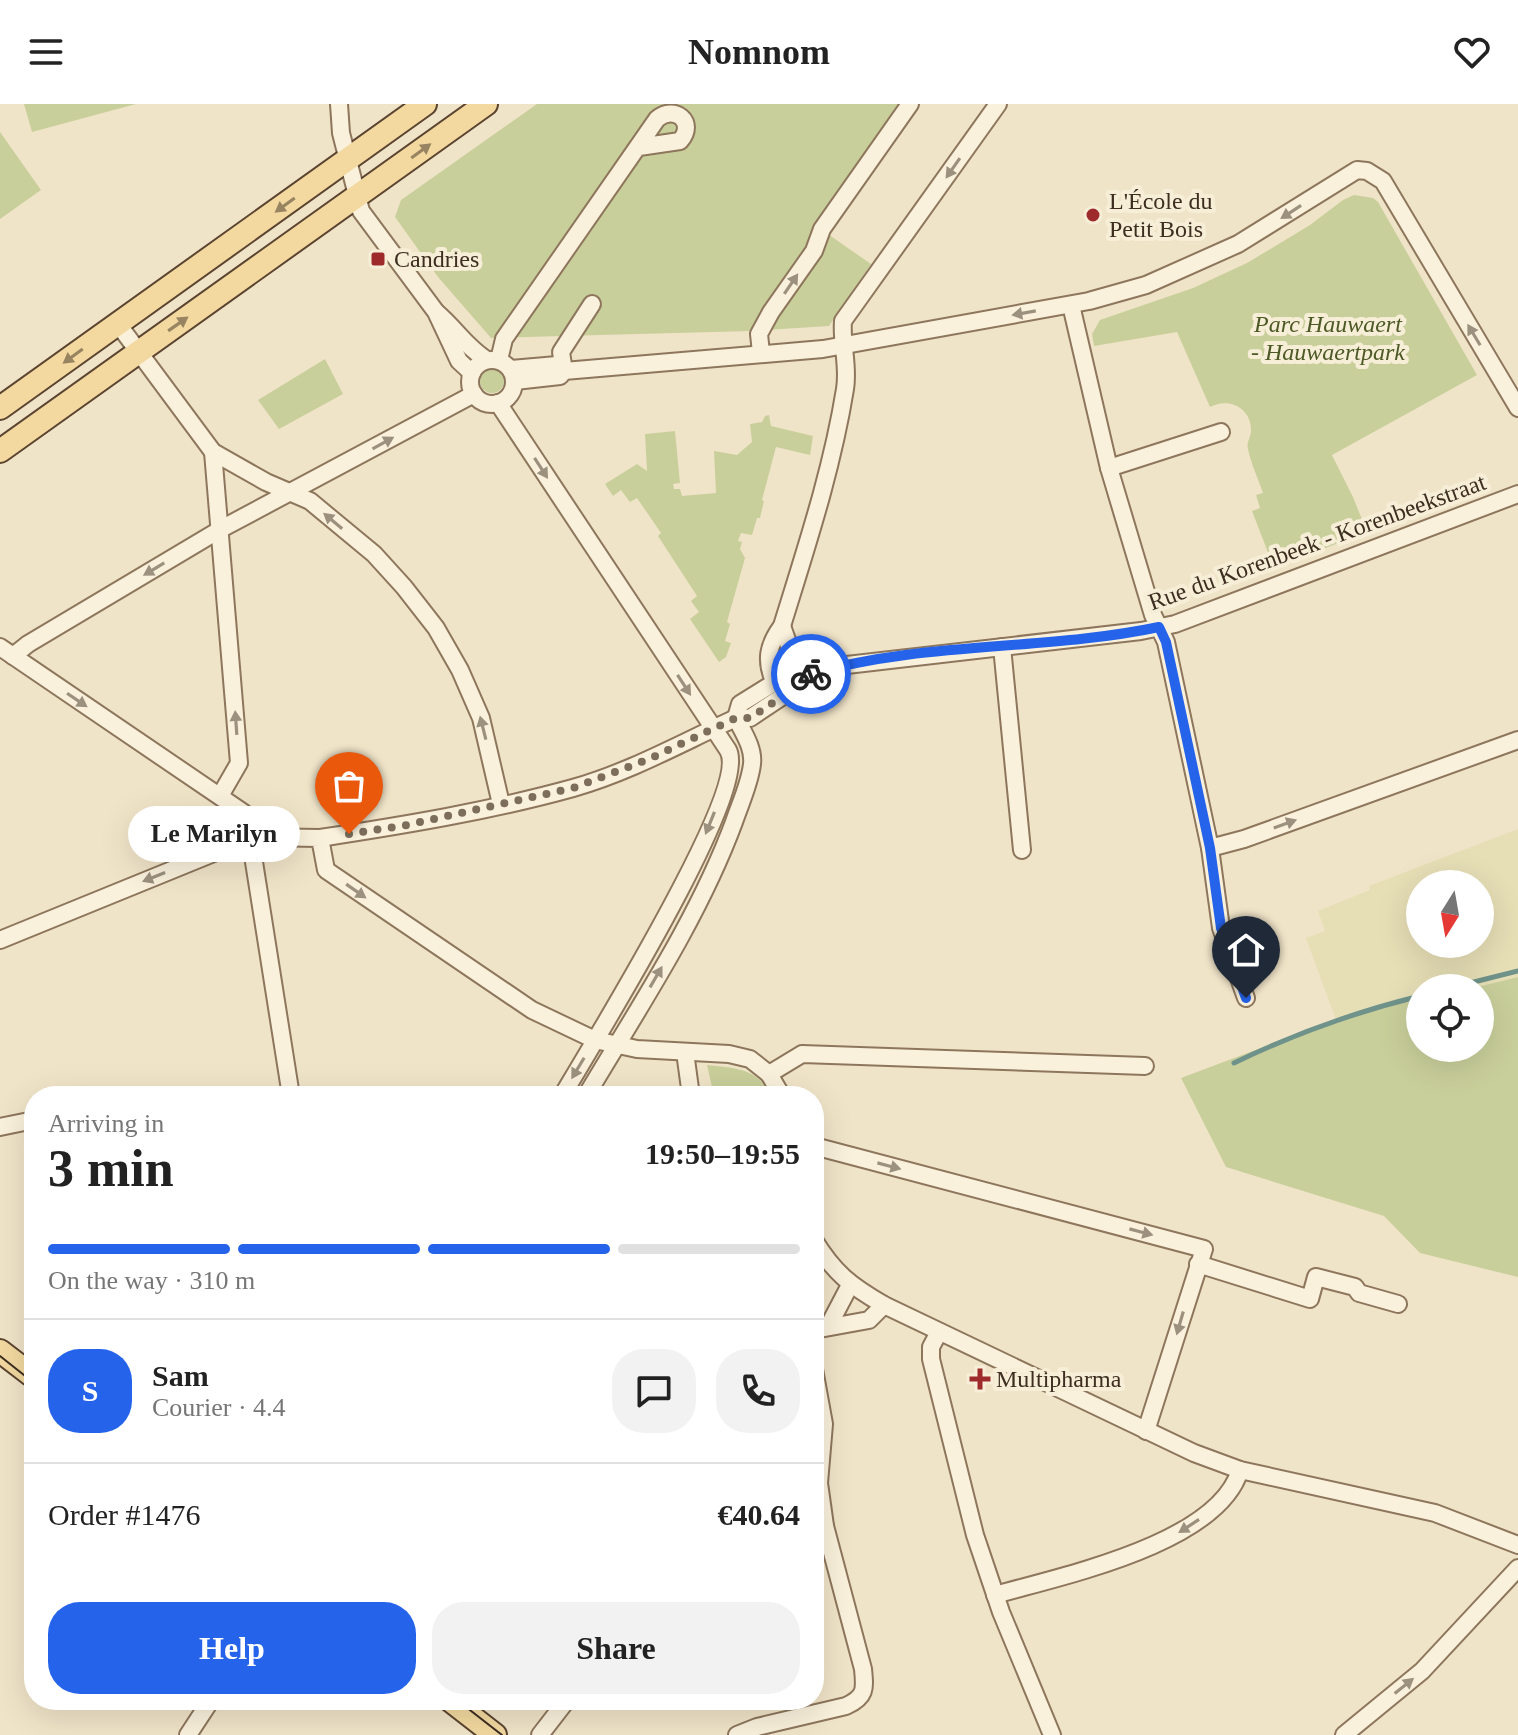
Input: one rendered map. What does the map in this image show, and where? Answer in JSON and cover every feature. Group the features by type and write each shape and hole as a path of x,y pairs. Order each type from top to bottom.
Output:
{"main road":[{"path":"0,408 425,104"},
{"path":"0,451 486,104"},
{"path":"0,1351 24,1369"},
{"path":"463,1710 495,1735"}],"street":[{"path":"339,104 341,133 361,211 436,312 459,361 472,373"},
{"path":"761,353 759,334 771,312 814,251 822,229 910,104"},
{"path":"782,626 796,683 774,681 767,660 774,637 782,626 826,479 846,386 843,321 998,104"},
{"path":"639,147 504,339 503,367 510,395 498,403 484,403 474,394 470,384 475,367 503,367 557,365 564,371 844,345 1071,305 1146,285 1238,244 1357,170 1367,171 1383,181 1518,408"},
{"path":"564,371 561,352 592,304"},
{"path":"1071,305 1109,468 1153,615 1166,642 1210,848 1221,928 1246,998"},
{"path":"436,312 455,328 473,352 503,367"},
{"path":"118,324 213,452 266,482 310,501 374,554 404,587 436,628 460,670 481,718 501,804"},
{"path":"6,652 28,644 289,491 311,483 474,394"},
{"path":"498,403 728,750 732,762 715,813 682,888 568,1086"},
{"path":"1109,468 1221,432"},
{"path":"213,452 239,763 220,796"},
{"name":"Rue du Korenbeek - Korenbeekstraat","path":"253,837 320,838 407,825 573,788 736,718 750,718 796,683 838,666 1175,624 1518,494"},
{"path":"1002,647 1022,850"},
{"path":"6,652 220,796 244,813 253,824 254,862 289,1086"},
{"name":"Rue du Korenbeek - Korenbeekstraat","path":"736,718 740,704 774,681"},
{"path":"592,1086 701,898 734,822 752,765 752,753 736,718"},
{"path":"1210,848 1244,839 1518,740"},
{"path":"0,940 253,837"},
{"path":"320,838 326,870 532,1010 595,1040 617,1045 739,1055 750,1059 769,1074 776,1086"},
{"path":"685,1052 690,1086"},
{"path":"769,1074 802,1054 1145,1066"},
{"path":"0,1127 24,1122"},
{"path":"824,1149 1201,1256 1267,1279 1310,1299 1316,1277 1355,1287 1359,1293 1398,1304"},
{"path":"824,1255 850,1285 884,1305 1194,1453 1240,1470 1435,1513 1518,1545"},
{"path":"1146,1431 1201,1256"},
{"path":"824,1324 850,1285"},
{"path":"824,1328 869,1320 884,1305"},
{"path":"939,1332 931,1347 931,1359 975,1535 995,1595 1052,1735"},
{"path":"995,1595 1150,1548 1205,1516 1229,1495 1240,1470"},
{"path":"737,1735 757,1727 846,1706 859,1700 862,1694 863,1669 824,1540"},
{"path":"1344,1735 1422,1671 1518,1568"},
{"path":"188,1735 204,1710"},
{"path":"540,1735 559,1710"}],"shaded area":[{"path":"1518,829 1518,977 1494,983 1494,974 1406,974 1406,1002 1362,1010 1336,1020 1306,938 1325,931 1318,911 1370,890 1369,886 1406,872 1406,958 1494,958 1494,870 1411,870"}],"green space":[{"path":"24,104 136,104 32,132"},
{"path":"537,104 910,104 822,230 871,264 829,326 491,338 438,277 395,217 401,200"},
{"path":"0,132 41,190 0,219"},
{"name":"Parc Hauwaert - Hauwaertpark","path":"1354,195 1373,198 1378,202 1477,375 1332,455 1367,532 1274,568 1252,511 1260,508 1256,495 1263,493 1248,449 1251,430 1247,415 1231,404 1210,407 1177,332 1094,346 1092,334 1100,320 1193,288 1247,263"},
{"path":"325,359 343,394 279,429 258,400"},
{"path":"492,369 501,372 504,381 501,390 492,393 483,390 480,381 483,372"},
{"path":"769,415 771,426 813,436 810,455 776,447 760,518 757,518 752,535 741,533 738,541 742,542 740,549 745,558 727,622 730,624 725,641 731,643 726,657 719,662 690,619 699,612 691,601 697,596 658,536 661,533 637,498 630,502 621,490 613,496 605,484 637,464 647,471 645,434 675,431 680,483 673,484 674,489 680,489 682,496 716,493 714,451 737,455 752,442 750,424 762,422"},
{"path":"1518,977 1518,1277 1420,1253 1384,1216 1226,1167 1181,1078 1362,1010 1406,1002 1406,1062 1494,1062 1494,983"},
{"path":"707,1065 745,1071 765,1086 712,1086"}],"waterway":[{"path":"1494,977 1518,971"},
{"path":"1234,1063 1325,1025 1406,1000"}],"tram line":[{"path":"0,1356 24,1375"},
{"path":"470,1710 502,1735"}],"way so far":[{"path":"349,834 407,825 573,788 649,759 736,718 750,718 800,685 800,677 811,674"}],"place":[{"name":"L'École du Petit Bois","path":"1093,215"},
{"name":"Candries","path":"378,259"},
{"name":"Le Marilyn","path":"349,834"},
{"name":"Multipharma","path":"980,1379"}],"route":[{"path":"811,674 838,666 906,656 1159,627 1166,642 1210,848 1221,928 1246,998"}]}
